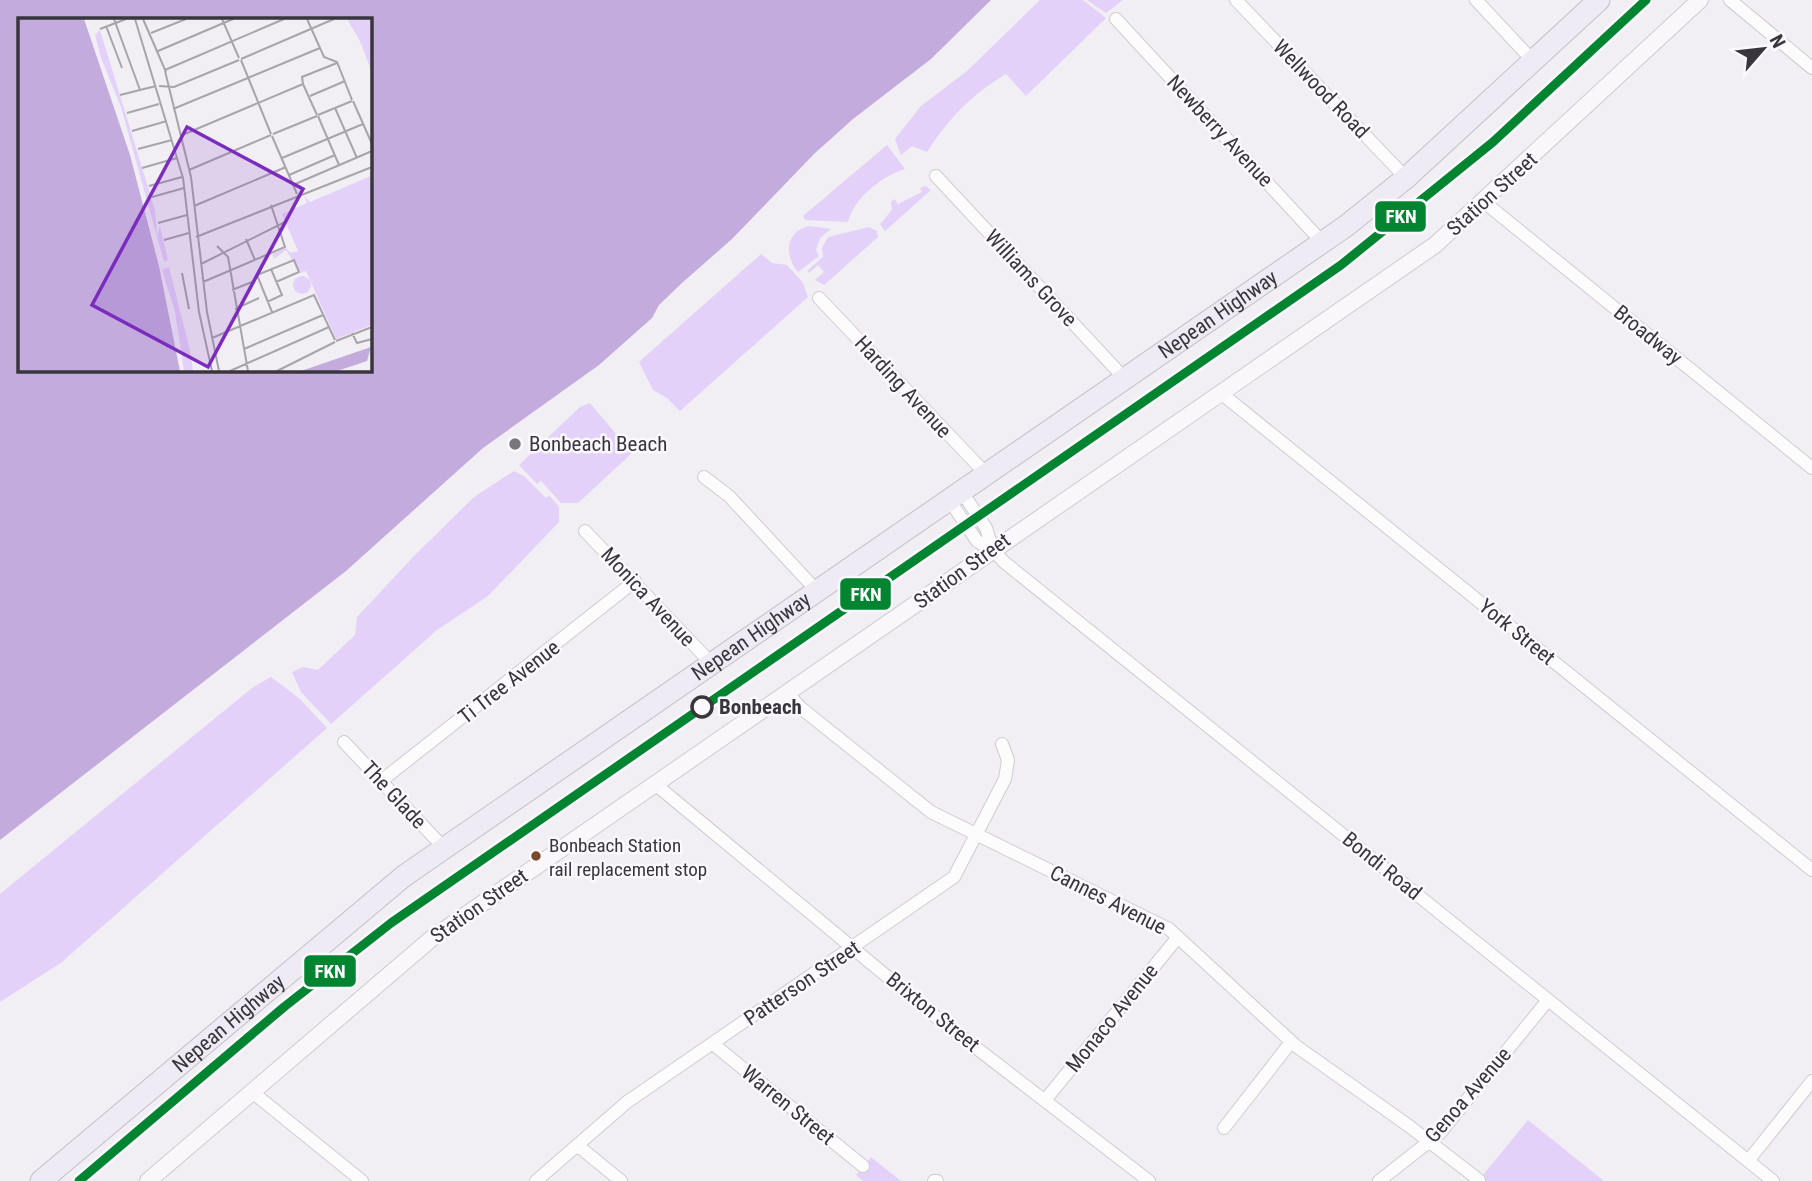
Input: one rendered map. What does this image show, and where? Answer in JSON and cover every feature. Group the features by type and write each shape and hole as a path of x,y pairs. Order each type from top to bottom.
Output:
{"highway":[{"name":"Nepean Highway","path":"41,1181 387,890 1323,243 1406,178 1599,0"}],"street":[{"name":"Wellwood Road","path":"1236,0 1406,178"},
{"path":"1476,0 1533,61"},
{"name":"Station Street","path":"148,1181 431,939 1398,273 1484,202 1700,0"},
{"path":"1730,0 1812,68"},
{"name":"Newberry Avenue","path":"1116,19 1323,243"},
{"name":"Williams Grove","path":"936,176 1126,380"},
{"name":"Broadway","path":"1484,202 1812,468"},
{"name":"Harding Avenue","path":"819,298 987,475"},
{"name":"York Street","path":"1222,394 1812,870"},
{"path":"704,477 729,496 817,591"},
{"path":"956,496 976,514 986,528 993,550"},
{"name":"Bondi Road","path":"956,496 964,522 974,537 1773,1181"},
{"name":"Monica Avenue","path":"585,531 712,664"},
{"name":"Ti Tree Avenue","path":"381,781 635,581"},
{"name":"Cannes Avenue","path":"788,694 801,708 927,810 1160,924 1178,937 1291,1042 1430,1141 1479,1180"},
{"name":"The Glade","path":"344,742 445,849"},
{"name":"Patterson Street","path":"536,1181 627,1102 954,877 1006,776 1007,760 1002,744"},
{"name":"Brixton Street","path":"655,784 931,1013 1149,1181"},
{"name":"Monaco Avenue","path":"1046,1099 1178,937"},
{"name":"Genoa Avenue","path":"1379,1181 1450,1122 1548,1000"},
{"path":"1224,1128 1291,1042"},
{"name":"Warren Street","path":"713,1044 863,1166"},
{"path":"1748,1161 1810,1089"},
{"path":"252,1092 362,1181"},
{"path":"577,1145 621,1181"}],"shaded area":[{"path":"0,0 991,0 931,59 853,119 814,154 732,239 659,305 652,318 599,365 483,448 346,571 0,840"},
{"path":"1040,0 1083,0 1106,18 1026,96 1006,74 962,108 927,152 912,146 901,155 895,139 921,106 967,71"},
{"path":"1087,0 1123,0 1106,13"},
{"path":"887,145 905,169 870,189 856,205 848,222 805,220 803,216"},
{"path":"925,186 931,190 885,231 880,224 892,210 891,202 894,199 898,204 922,192 920,188"},
{"path":"809,226 831,229 820,238 816,250 819,256 798,272 790,258 789,245 795,233"},
{"path":"869,227 877,231 878,237 824,285 815,280 824,272 818,265 809,273 807,271 823,257 822,248 828,237"},
{"path":"761,254 772,263 787,265 803,283 808,297 680,411 667,398 653,390 639,362"},
{"path":"590,403 632,453 578,503 561,503 541,481 537,484 519,465 580,407"},
{"path":"514,471 524,476 546,498 549,495 559,507 559,522 488,596 437,630 331,724 301,692 292,672 303,667 318,670 355,635 357,617 414,556 474,497"},
{"path":"271,677 300,699 327,728 62,962 0,1002 0,894 252,688"},
{"path":"1528,1120 1604,1181 1478,1181"},
{"path":"871,1157 901,1181 863,1181 856,1175"}],"transit line":[{"name":"FKN","path":"79,1181 284,1007 391,923 1341,265 1493,142 1646,0"}],"place":[{"name":"Bonbeach Beach","path":"515,444"},
{"name":"Bonbeach","path":"702,707"},
{"name":"Bonbeach Station rail replacement stop","path":"536,856"}]}
